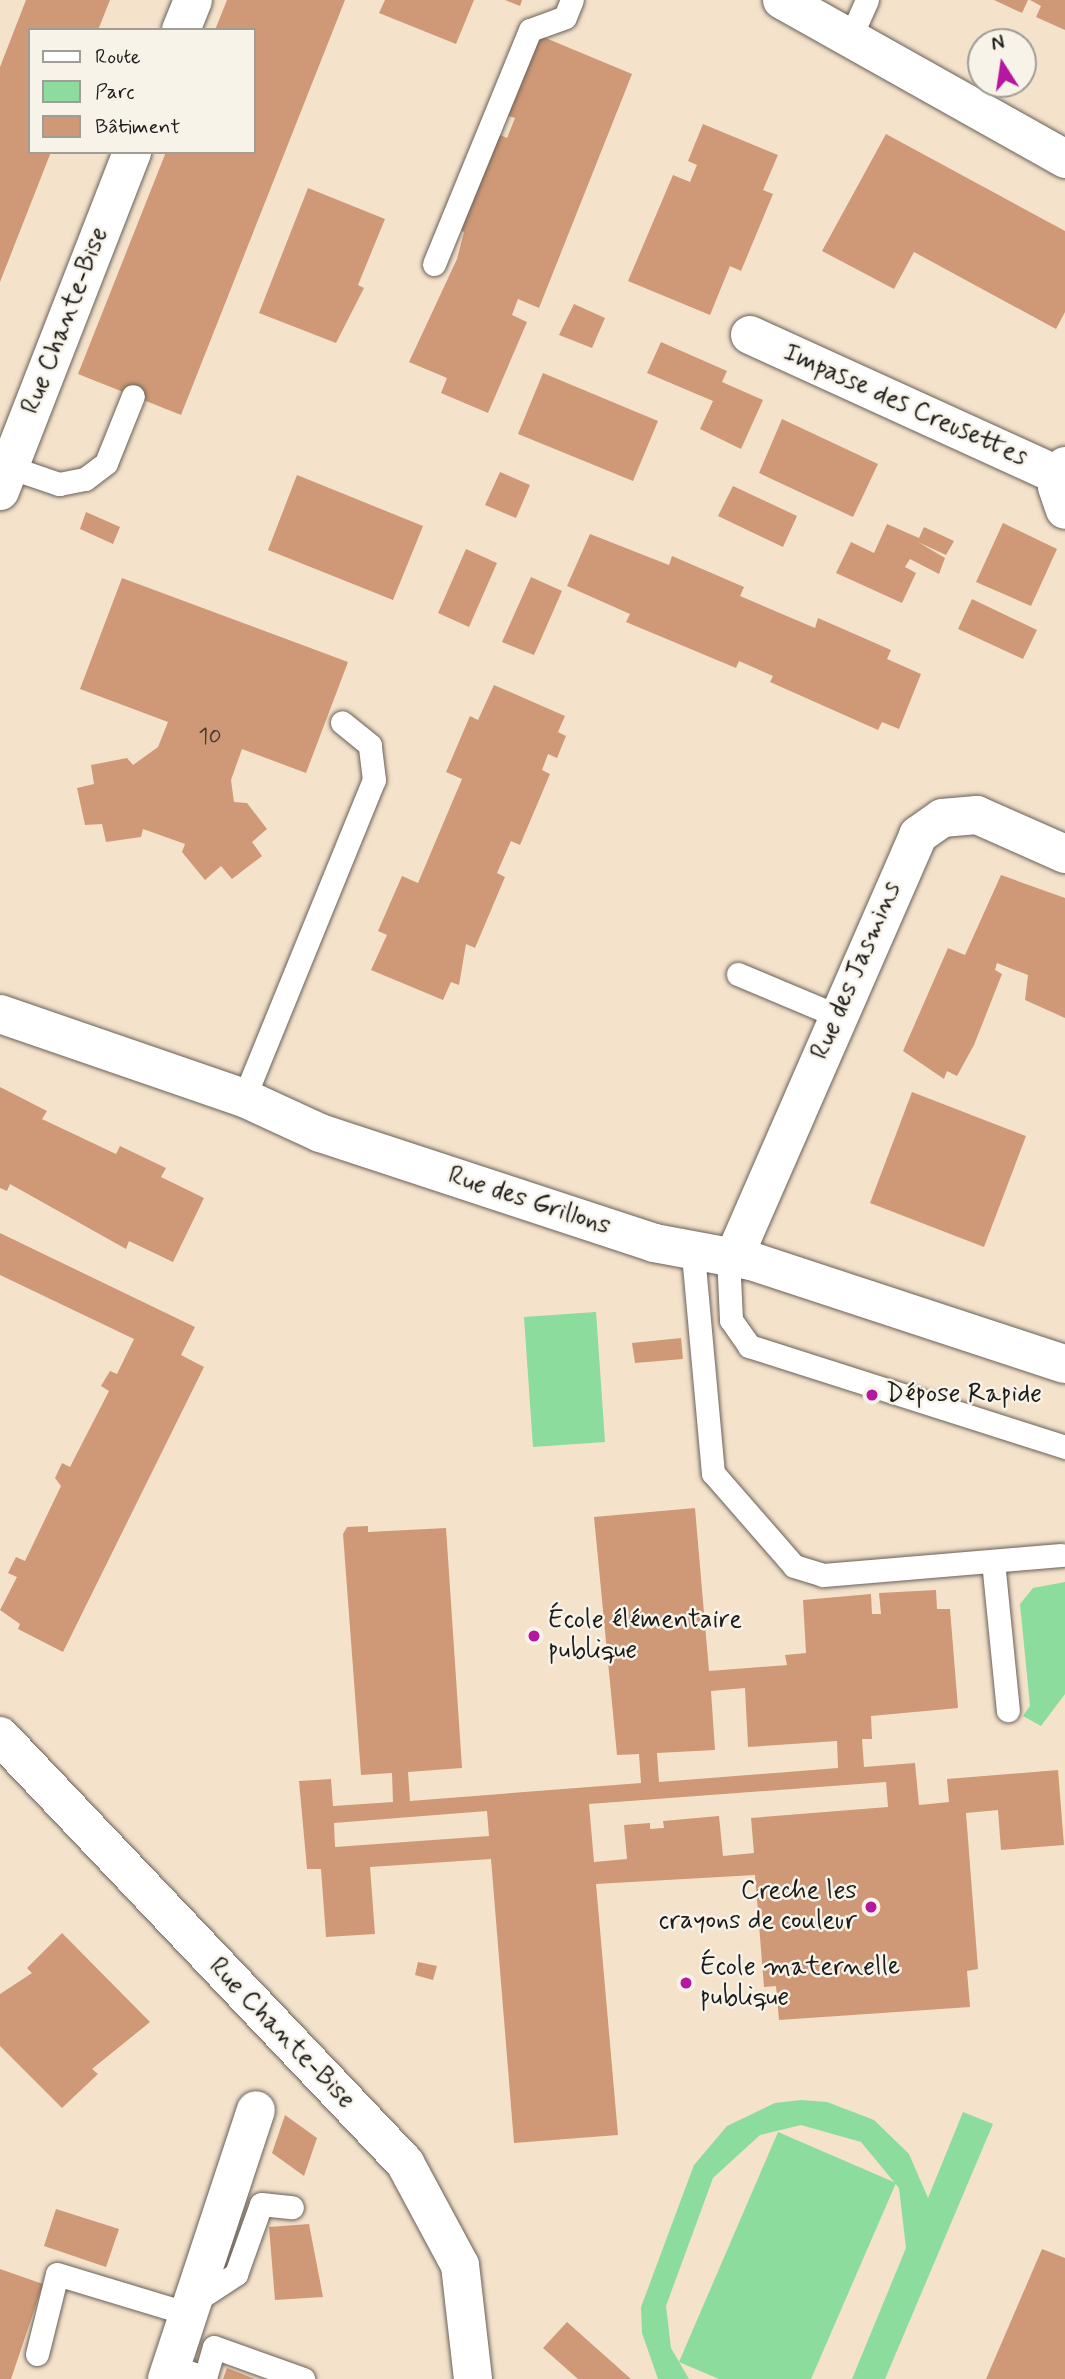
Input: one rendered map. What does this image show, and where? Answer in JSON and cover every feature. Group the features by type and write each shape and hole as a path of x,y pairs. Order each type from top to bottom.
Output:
{"street":[{"path":"182,28 192,0"},
{"path":"782,0 1065,159"},
{"name":"Rue Chante-Bise","path":"5,479 131,154"},
{"name":"Impasse des Creusettes","path":"750,335 1064,484"},
{"name":"Rue des Jasmins","path":"718,1255 838,1016 910,848 929,825 977,816 1065,854"},
{"name":"Rue des Grillons","path":"0,1014 244,1098 320,1133 1063,1358"},
{"name":"Rue Chante-Bise","path":"0,1736 405,2163 460,2265 473,2379"},
{"path":"169,2373 256,2109"}],"lane":[{"path":"434,264 530,30 565,17 572,0"},
{"path":"850,38 867,0"},
{"path":"5,479 59,484 85,480 106,463 133,396"},
{"path":"244,1098 374,780 370,746 342,722"},
{"path":"738,974 838,1016"},
{"path":"718,1255 731,1320 749,1346 1065,1447"},
{"path":"718,1255 713,1473 794,1566 816,1576 1061,1555"},
{"path":"993,1561 1008,1710"},
{"path":"37,2354 57,2274 190,2308 236,2274 261,2204 292,2207"},
{"path":"169,2373 205,2378 214,2347 303,2379"}],"green space":[{"path":"596,1312 605,1442 533,1447 524,1317"},
{"path":"1065,1582 1065,1694 1041,1726 1023,1716 1030,1706 1020,1604 1033,1588"},
{"path":"801,2100 827,2102 874,2120 909,2154 928,2198 963,2112 993,2124 885,2379 852,2379 906,2248 899,2188 861,2142 801,2125 760,2135 713,2178 666,2306 671,2348 689,2379 658,2379 642,2333 641,2307 694,2165 727,2126 775,2103"},
{"path":"778,2132 896,2183 811,2379 719,2379 679,2362"}],"building":[{"path":"26,0 110,0 99,28 28,28 28,154 50,154 0,282 0,67"},
{"path":"227,0 345,0 181,415 78,374 165,154 256,154 256,28 216,28"},
{"path":"385,0 474,0 456,44 379,13"},
{"path":"505,0 522,0 520,6"},
{"path":"994,0 1028,0 1022,13"},
{"path":"1030,0 1065,0 1065,30 1036,17 1041,6"},
{"path":"536,34 632,74 539,308 518,299 512,315 527,322 488,413 441,393 447,378 409,362 457,259 464,232 456,229 496,133 507,138 515,118 506,115"},
{"path":"703,124 778,155 763,190 773,194 741,271 730,266 710,315 628,281 673,175 690,182 697,165 688,161"},
{"path":"886,134 1065,231 1065,312 1056,329 914,252 894,289 822,251"},
{"path":"308,188 385,219 358,285 364,288 336,343 259,313"},
{"path":"574,304 605,318 592,348 559,335"},
{"path":"661,342 727,371 722,382 763,400 741,449 700,429 713,401 647,373"},
{"path":"543,373 658,421 633,481 518,434"},
{"path":"782,419 878,464 853,517 759,473"},
{"path":"500,472 530,485 516,518 485,505"},
{"path":"297,475 423,526 393,600 268,550"},
{"path":"733,486 797,516 783,547 718,516"},
{"path":"86,512 120,527 113,544 80,529"},
{"path":"1003,523 1057,549 1031,606 976,582"},
{"path":"887,524 919,538 924,527 954,541 946,555 918,542 945,558 939,574 910,559 905,567 916,573 902,603 836,573 851,542 874,553"},
{"path":"590,534 669,565 672,556 744,587 740,596 815,628 818,618 891,650 887,659 921,674 899,729 882,722 878,730 770,682 773,676 739,661 736,668 626,622 630,614 567,586"},
{"path":"466,549 497,563 469,627 438,613"},
{"path":"531,577 562,591 534,655 502,642"},
{"path":"122,578 348,662 306,773 242,749 231,780 234,802 247,803 267,829 252,842 262,856 232,879 221,866 205,880 182,852 185,844 143,829 141,837 106,842 102,824 85,825 77,788 94,784 91,765 127,758 133,765 158,747 168,722 80,689"},
{"path":"972,599 1037,630 1023,659 958,629"},
{"path":"494,685 565,716 558,732 566,736 557,758 548,754 542,770 550,774 520,845 511,841 497,873 505,877 475,948 466,944 459,985 451,982 443,1000 371,970 387,935 378,931 402,876 418,883 462,779 446,772 470,716 478,720"},
{"path":"1001,875 1065,898 1065,1018 1025,1000 1028,975 997,963 995,970 1002,974 974,1045 957,1076 947,1071 944,1079 903,1051 948,948 965,955"},
{"path":"0,1087 47,1111 42,1119 116,1154 120,1146 166,1168 161,1177 204,1198 173,1262 129,1241 126,1249 10,1184 7,1191 0,1188"},
{"path":"912,1092 1026,1136 984,1247 870,1203"},
{"path":"0,1233 195,1327 181,1355 204,1367 63,1652 18,1629 20,1624 0,1610 17,1577 8,1573 16,1557 25,1561 61,1486 55,1478 62,1463 70,1467 109,1391 101,1386 110,1371 117,1374 134,1339 0,1275"},
{"path":"681,1338 683,1359 635,1363 632,1343"},
{"path":"695,1508 709,1671 787,1665 785,1655 806,1653 803,1600 871,1594 872,1614 881,1614 879,1593 936,1590 937,1609 950,1609 958,1708 871,1716 872,1739 862,1739 864,1767 915,1763 919,1805 949,1802 947,1779 1058,1770 1064,1845 1001,1850 998,1810 966,1813 978,1969 967,1971 970,2007 779,2020 776,1986 764,1987 755,1875 596,1884 618,2135 514,2143 491,1859 370,1867 375,1934 326,1937 321,1869 307,1869 299,1781 331,1779 333,1806 393,1802 392,1773 361,1775 343,1534 347,1527 368,1526 368,1532 446,1528 462,1768 408,1772 410,1801 641,1783 639,1754 617,1755 594,1517","holes":["745,1688 748,1747 837,1741 838,1768 659,1782 657,1753 715,1750 711,1691","886,1782 888,1807 751,1818 754,1853 723,1856 719,1816 663,1821 664,1828 650,1829 650,1823 624,1825 627,1859 594,1862 589,1804","487,1811 489,1836 335,1847 334,1823"]},
{"path":"62,1933 150,2022 92,2069 98,2074 62,2108 0,2046 0,1994 32,1973 27,1968"},
{"path":"418,1962 437,1966 433,1980 415,1975"},
{"path":"285,2115 317,2138 304,2176 272,2153"},
{"path":"56,2209 119,2229 106,2267 44,2246"},
{"path":"309,2224 323,2297 275,2300 269,2227"},
{"path":"1042,2249 1065,2258 1065,2379 986,2379"},
{"path":"0,2269 43,2284 11,2379 0,2379"},
{"path":"567,2322 631,2379 578,2379 543,2348"},
{"path":"227,2368 255,2379 223,2379"}],"place":[{"name":"Dépose Rapide","path":"872,1395"},
{"name":"École élémentaire publique","path":"534,1636"},
{"name":"Creche les crayons de couleur","path":"871,1907"},
{"name":"École maternelle publique","path":"686,1983"}]}
